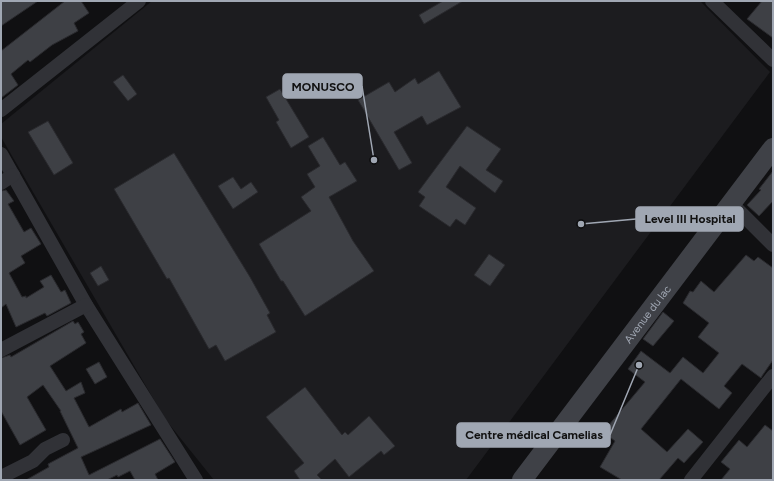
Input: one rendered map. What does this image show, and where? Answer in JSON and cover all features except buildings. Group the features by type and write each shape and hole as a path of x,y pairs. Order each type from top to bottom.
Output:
{"main road":[{"name":"Avenue du lac","path":"522,480 773,148"}],"street":[{"path":"1,110 139,1"},
{"path":"712,1 773,60"},
{"path":"1,154 86,305 196,480"},
{"path":"1,182 13,175"},
{"path":"731,203 773,245"},
{"path":"1,350 86,305"},
{"path":"691,480 773,376"},
{"path":"1,477 33,461 45,449 63,440"}],"shaded area":[{"path":"152,1 700,1 770,72 466,480 214,480 165,419 1,137 1,124"}],"place":[{"name":"MONUSCO","path":"374,160"},
{"name":"Level III Hospital","path":"581,224"},
{"name":"Centre médical Camelias","path":"639,365"}]}
